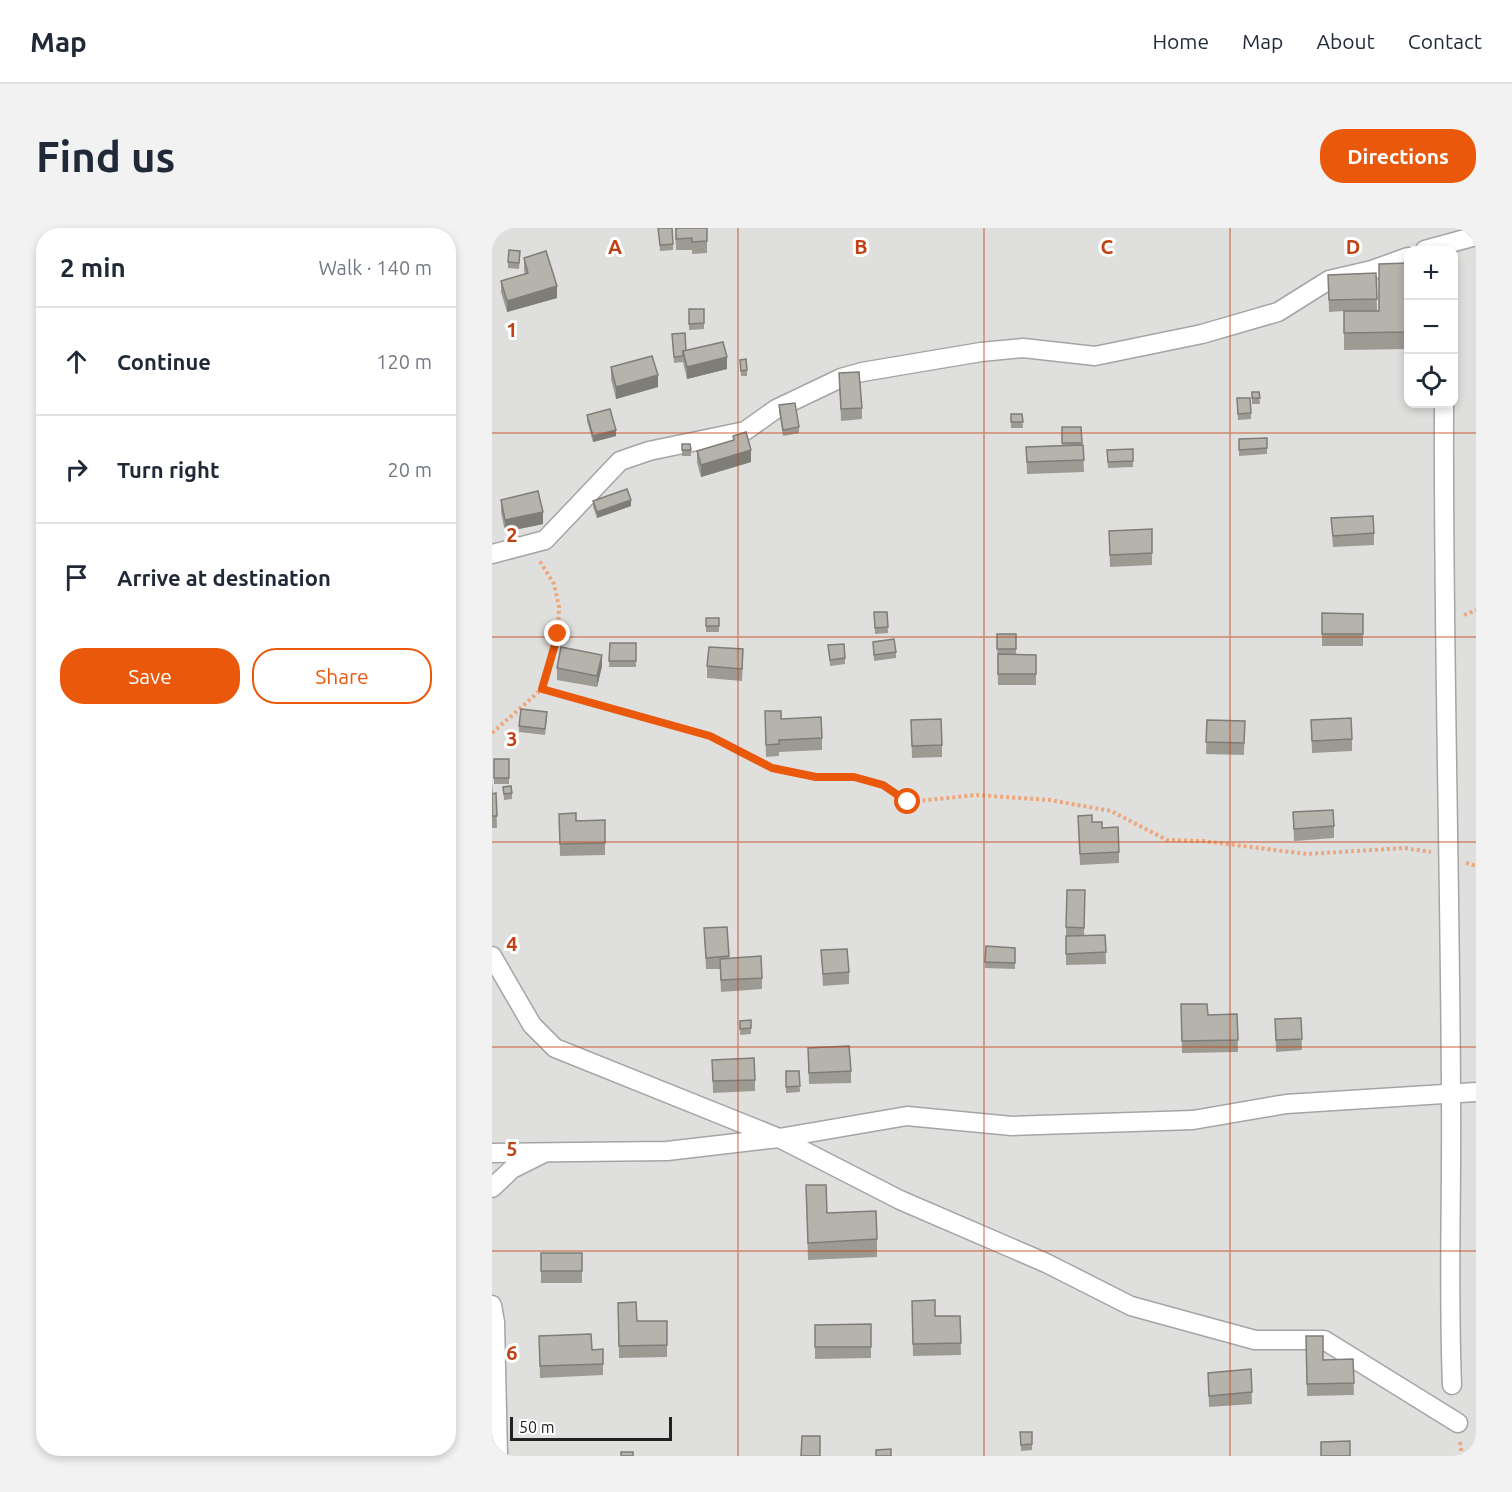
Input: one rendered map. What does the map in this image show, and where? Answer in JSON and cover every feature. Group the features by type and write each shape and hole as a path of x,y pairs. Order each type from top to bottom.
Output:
{"street":[{"path":"1438,243 1476,236"},
{"path":"492,554 525,548 545,540 620,460 649,451 745,431 776,409 841,378 862,372 981,352 1023,348 1095,356 1202,334 1278,312 1329,280 1372,270 1404,258"},
{"path":"1444,408 1451,1094 1449,1314 1452,1385"},
{"path":"492,956 532,1025 555,1048 779,1138 900,1200 1046,1263 1131,1306 1255,1340 1324,1340 1458,1423"},
{"path":"492,1153 667,1151 779,1138 907,1116 1012,1126 1192,1120 1286,1104 1476,1092"},
{"path":"492,1188 512,1169 546,1152"},
{"path":"492,1305 495,1322 498,1456"}],"path":[{"path":"492,733 542,689 558,634 559,607 554,584 543,565 525,548"},
{"path":"542,689 710,736 772,768 816,777 854,777 883,785 908,802 976,795 1050,800 1111,811 1167,840 1203,841 1307,854 1405,848 1447,856 1476,866"}],"shaded area":[{"path":"492,228 1476,228 1476,1456 492,1456"}],"building":[{"path":"658,228 672,228 673,244 660,245"},
{"path":"676,228 707,228 707,241 692,242 692,238 676,239"},
{"path":"509,250 520,251 519,263 508,262"},
{"path":"546,251 557,286 507,301 501,281 528,273 524,258"},
{"path":"1404,263 1404,332 1344,333 1344,311 1379,311 1379,264"},
{"path":"1376,273 1377,299 1329,300 1328,275"},
{"path":"689,309 704,309 704,323 689,324"},
{"path":"685,333 686,351 683,351 683,356 674,357 672,334"},
{"path":"723,342 727,357 687,367 683,351"},
{"path":"652,356 658,375 616,387 611,367"},
{"path":"746,359 747,370 741,371 740,360"},
{"path":"859,372 862,408 841,409 839,373"},
{"path":"1252,392 1259,392 1260,398 1252,398"},
{"path":"1237,398 1250,398 1251,413 1238,414"},
{"path":"795,403 799,427 783,430 779,405"},
{"path":"610,409 616,430 593,436 587,415"},
{"path":"1011,414 1022,414 1023,422 1011,422"},
{"path":"1062,427 1081,427 1082,443 1062,443"},
{"path":"746,432 751,450 701,465 697,451 734,440 733,436"},
{"path":"1267,438 1267,448 1239,450 1239,439"},
{"path":"682,444 690,444 691,450 682,450"},
{"path":"1083,445 1084,460 1027,462 1026,447"},
{"path":"1133,449 1133,461 1108,462 1107,450"},
{"path":"627,489 631,500 597,512 593,501"},
{"path":"538,491 543,512 505,520 501,500"},
{"path":"1373,516 1374,533 1333,536 1331,518"},
{"path":"1152,529 1152,553 1110,555 1109,531"},
{"path":"874,612 887,612 888,627 875,628"},
{"path":"1322,613 1363,614 1363,634 1322,634"},
{"path":"706,618 719,618 719,626 706,626"},
{"path":"997,634 1016,634 1016,649 997,649"},
{"path":"894,639 896,652 874,655 873,642"},
{"path":"610,643 636,643 636,661 609,661"},
{"path":"844,644 845,658 830,660 828,645"},
{"path":"561,647 602,655 597,676 557,668"},
{"path":"709,647 743,649 742,669 707,666"},
{"path":"998,654 1036,655 1036,674 998,674"},
{"path":"521,709 547,712 545,729 519,726"},
{"path":"765,711 781,711 781,719 821,717 822,738 779,740 779,744 766,745"},
{"path":"1351,718 1352,739 1312,741 1311,720"},
{"path":"941,719 942,745 912,746 911,720"},
{"path":"1207,720 1245,721 1244,743 1206,742"},
{"path":"494,759 509,759 509,778 494,778"},
{"path":"511,786 512,793 504,794 503,787"},
{"path":"496,793 497,816 492,816 492,794"},
{"path":"1333,810 1334,826 1294,829 1293,812"},
{"path":"576,813 576,821 605,820 605,843 560,844 559,814"},
{"path":"1092,815 1092,822 1102,822 1102,828 1118,827 1119,852 1080,854 1078,816"},
{"path":"1067,890 1085,890 1084,928 1066,927"},
{"path":"727,927 729,956 706,958 704,928"},
{"path":"1105,935 1106,952 1066,954 1066,936"},
{"path":"986,946 1015,948 1015,963 985,962"},
{"path":"847,949 849,972 823,974 821,950"},
{"path":"761,956 762,978 721,980 720,959"},
{"path":"1181,1004 1207,1004 1208,1015 1237,1014 1238,1040 1182,1041"},
{"path":"1301,1018 1302,1039 1276,1040 1275,1019"},
{"path":"751,1020 751,1028 740,1029 740,1021"},
{"path":"849,1046 851,1071 809,1073 808,1048"},
{"path":"754,1058 755,1080 713,1081 712,1060"},
{"path":"786,1071 799,1071 800,1086 786,1087"},
{"path":"806,1185 826,1185 827,1213 876,1211 877,1239 808,1243"},
{"path":"541,1253 582,1253 582,1271 541,1271"},
{"path":"935,1300 935,1316 960,1316 961,1343 913,1344 912,1301"},
{"path":"636,1302 637,1321 667,1321 667,1345 619,1346 618,1303"},
{"path":"871,1324 871,1347 815,1347 815,1325"},
{"path":"591,1334 592,1350 603,1349 603,1364 540,1366 539,1336"},
{"path":"1306,1336 1323,1336 1323,1360 1353,1359 1354,1383 1307,1384"},
{"path":"1251,1369 1252,1392 1209,1396 1208,1373"},
{"path":"1020,1432 1032,1432 1032,1444 1021,1445"},
{"path":"802,1436 820,1436 820,1456 801,1456"},
{"path":"1350,1441 1350,1456 1321,1456 1321,1442"},
{"path":"891,1449 891,1456 876,1456 876,1450"},
{"path":"621,1452 633,1452 633,1456 621,1456"}],"route":[{"path":"558,634 542,689 667,722 710,736 772,768 816,777 854,777 883,785 908,802"}]}
